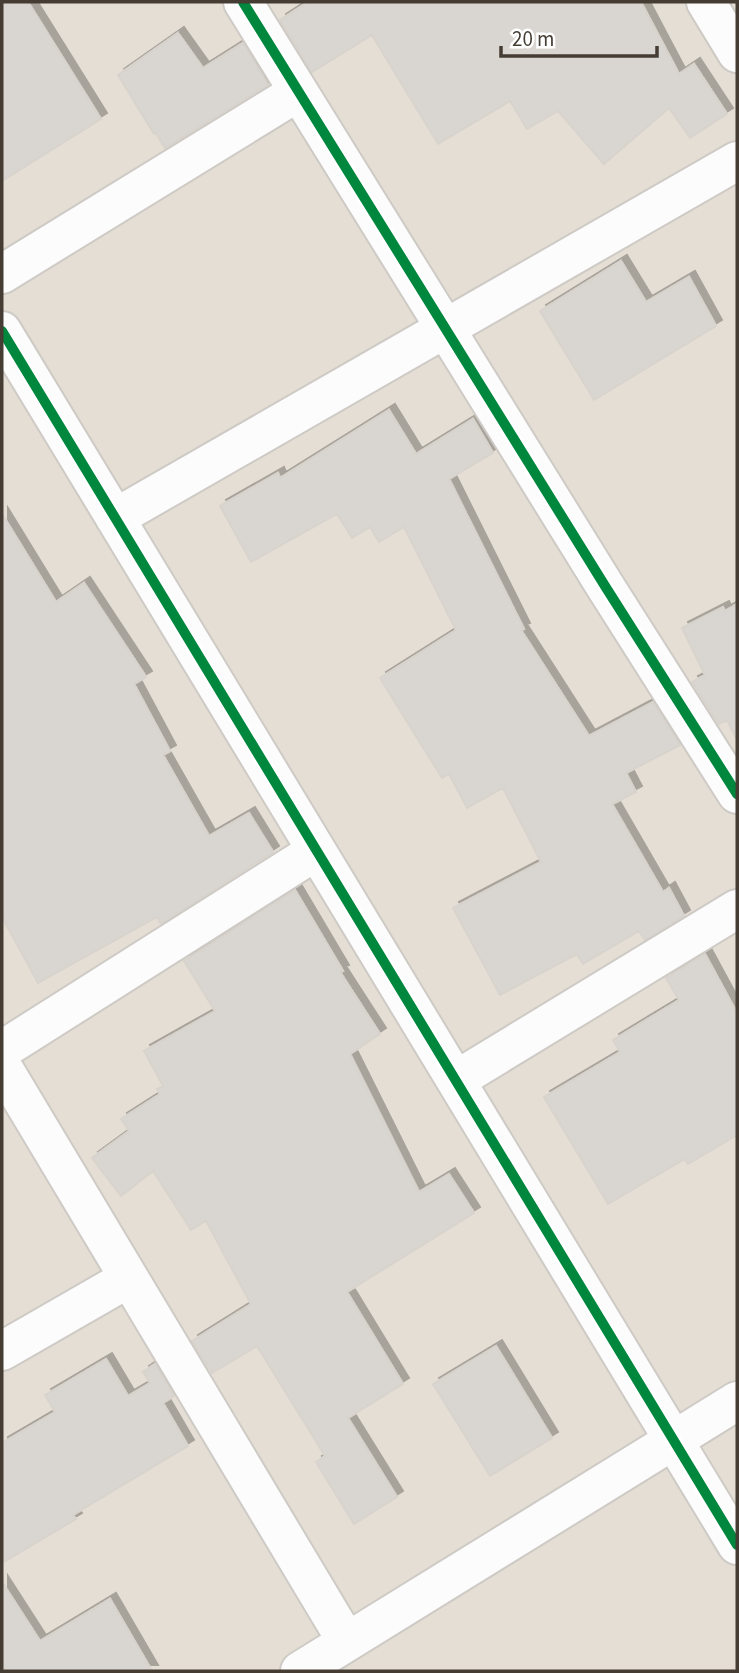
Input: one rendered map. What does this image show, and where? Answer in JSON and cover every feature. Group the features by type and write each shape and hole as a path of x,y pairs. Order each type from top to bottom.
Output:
{"street":[{"path":"243,2 737,794"},
{"path":"706,2 737,53"},
{"path":"2,274 298,92"},
{"path":"115,517 737,161"},
{"path":"2,331 737,1545"},
{"path":"2,1050 316,851"},
{"path":"456,1080 737,909"},
{"path":"2,1066 347,1642"},
{"path":"2,1351 129,1278"},
{"path":"300,1671 737,1401"}],"shaded area":[{"path":"2,2 737,2 737,1671 2,1671"}],"building":[{"path":"2,2 28,2 101,119 2,181"},
{"path":"308,2 641,2 679,74 694,64 727,114 690,138 669,108 604,164 558,111 527,129 510,101 438,144 372,35 312,72 280,20"},
{"path":"178,33 203,68 243,43 268,85 165,148 118,75"},
{"path":"621,261 646,302 689,277 716,326 594,400 540,311"},
{"path":"389,410 416,454 473,419 493,453 449,479 524,629 521,630 589,736 653,702 680,745 626,773 636,792 612,804 663,892 669,888 684,916 645,940 639,931 583,964 577,954 500,995 453,908 541,862 503,788 467,808 449,774 442,778 380,678 456,630 404,527 379,542 370,527 352,538 337,514 251,562 220,506 278,473 280,478"},
{"path":"2,514 56,602 84,583 146,677 134,684 170,751 163,755 209,836 249,813 273,852 161,924 157,917 38,983 2,917"},
{"path":"737,604 737,740 727,720 719,724 692,682 705,675 682,628 723,607 725,611"},
{"path":"295,890 343,971 340,972 380,1034 350,1054 419,1192 449,1174 474,1213 347,1292 403,1384 348,1418 397,1497 354,1524 316,1462 325,1456 257,1346 212,1373 192,1341 251,1304 206,1221 191,1230 153,1171 121,1196 92,1158 129,1131 121,1119 160,1094 157,1089 163,1086 144,1051 215,1011 184,961"},
{"path":"705,954 737,1013 737,1135 688,1164 685,1159 608,1204 544,1097 620,1052 613,1040 679,1000 666,978"},
{"path":"496,1346 552,1438 490,1476 433,1384"},
{"path":"106,1359 128,1396 150,1383 143,1372 155,1364 174,1396 163,1403 188,1446 73,1515 76,1519 2,1563 2,1443 55,1412 45,1395"},
{"path":"2,1582 40,1641 110,1599 152,1671 2,1671"}],"cycle path":[{"path":"243,2 737,794"},
{"path":"2,331 737,1545"}]}
